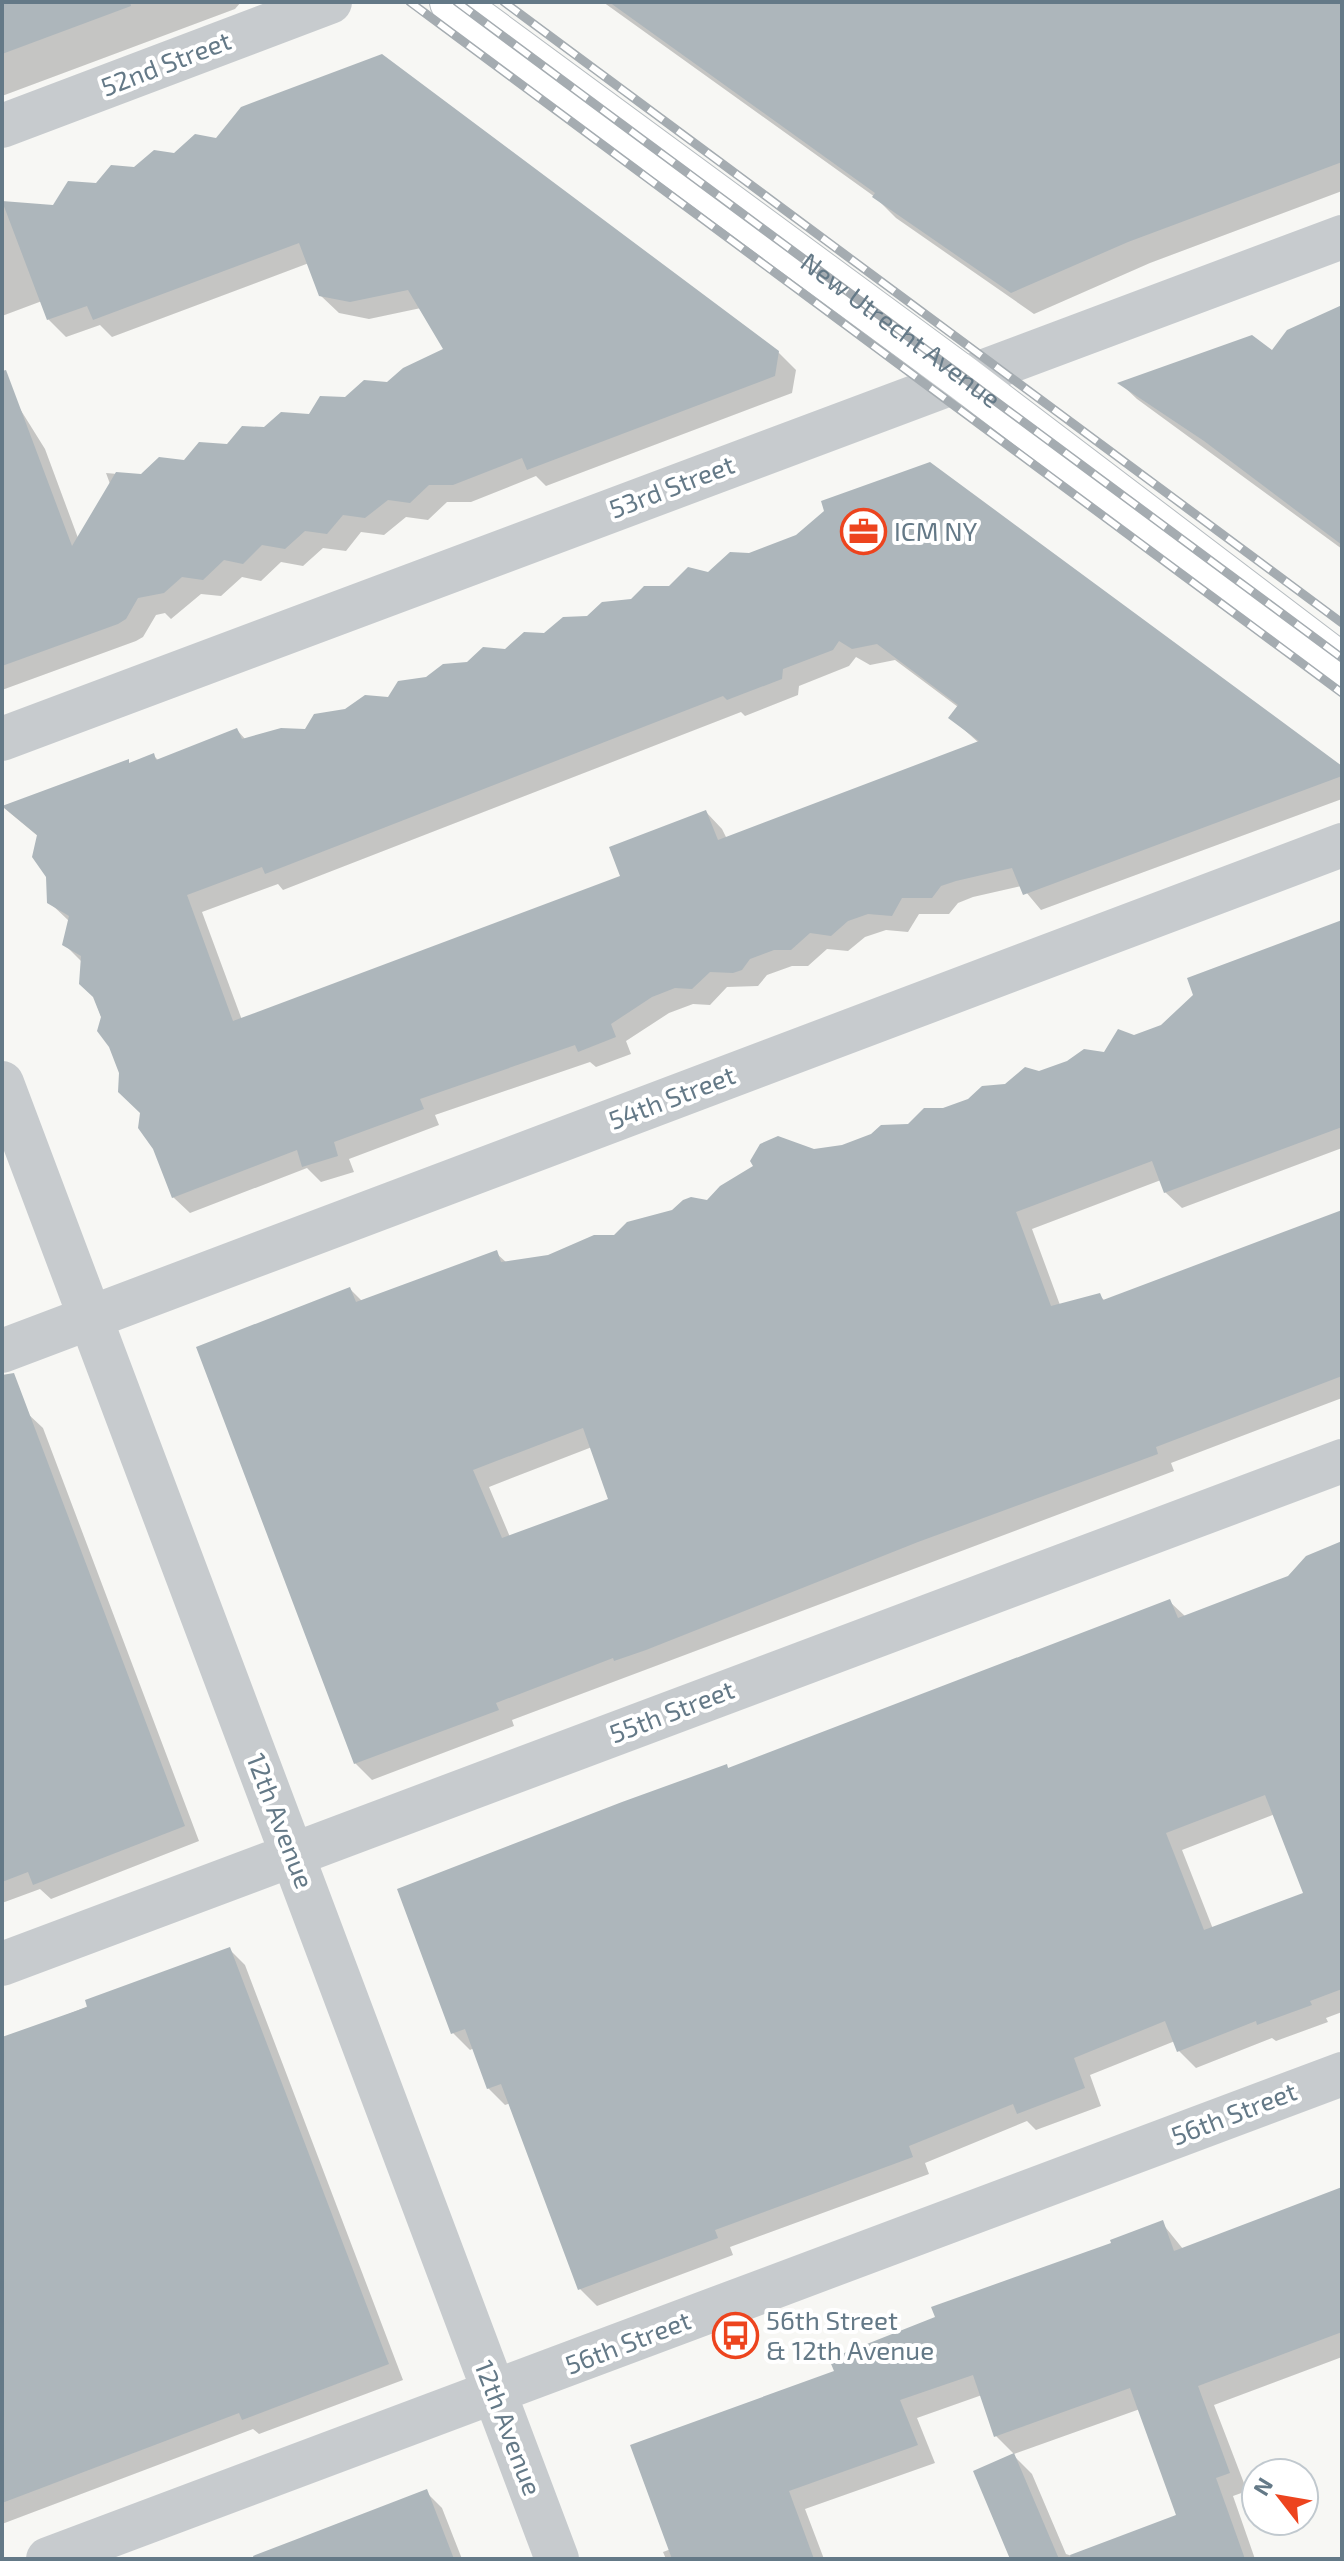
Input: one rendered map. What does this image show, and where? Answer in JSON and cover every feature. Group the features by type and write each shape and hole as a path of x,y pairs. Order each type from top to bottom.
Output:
{"street":[{"name":"52nd Street","path":"2,126 330,2"},
{"name":"New Utrecht Avenue","path":"452,2 963,378 1342,666"},
{"name":"53rd Street","path":"2,739 1342,237"},
{"name":"54th Street","path":"2,1351 1342,845"},
{"name":"12th Avenue","path":"2,1083 557,2559"},
{"name":"55th Street","path":"2,1964 1342,1461"},
{"name":"56th Street","path":"48,2559 1342,2074"}],"building":[{"path":"2,2 130,2 131,6 2,54"},
{"path":"609,2 1342,2 1342,162 1128,242 1011,293 872,197 875,193"},
{"path":"382,54 779,351 775,376 527,470 522,458 453,485 429,485 410,503 388,500 365,518 343,515 327,534 305,531 285,549 262,545 243,564 224,560 203,580 182,577 164,593 138,598 126,619 118,624 2,666 2,371 6,370 72,546 116,472 141,474 159,457 184,460 199,442 227,444 242,426 264,427 281,412 309,414 320,396 345,397 364,380 387,382 403,368 443,349 408,290 350,302 319,296 299,243 93,320 87,306 47,320 2,201 53,205 68,181 96,183 111,165 134,167 154,150 174,153 195,134 216,138 241,107"},
{"path":"1342,305 1342,545 1204,441 1117,383 1252,335 1272,350 1287,330"},
{"path":"930,462 1342,766 1342,776 1023,895 1012,868 941,886 932,898 902,898 892,916 868,914 848,921 831,936 810,933 791,950 774,950 750,959 742,970 733,973 710,972 692,989 675,988 652,997 611,1024 616,1037 578,1052 575,1045 420,1099 424,1109 334,1142 338,1156 302,1167 297,1150 172,1198 153,1149 138,1128 140,1113 118,1092 119,1073 109,1047 97,1031 101,1017 93,997 79,984 81,956 62,945 69,916 47,903 46,877 32,857 37,835 2,806 129,759 129,763 154,753 156,760 237,728 242,739 281,728 305,729 314,714 345,709 365,695 388,697 398,681 426,677 443,664 467,662 483,647 505,649 524,632 544,633 563,617 587,616 602,602 631,599 644,586 669,586 688,567 708,572 730,552 749,553 796,535 824,511 821,501","holes":["839,641 852,649 877,644 958,705 948,718 979,741 718,840 706,810 609,847 620,876 233,1021 187,895 262,867 265,874 723,696 727,700 782,679 783,669 833,650"]},
{"path":"1342,920 1342,1127 1164,1193 1152,1161 1016,1212 1051,1306 1100,1293 1103,1300 1342,1210 1342,1376 1156,1447 1158,1454 918,1542 646,1650 614,1661 613,1658 496,1703 499,1710 354,1764 196,1347 350,1287 356,1302 497,1250 501,1262 548,1255 594,1235 614,1235 627,1222 672,1210 683,1200 691,1197 707,1200 720,1186 753,1166 750,1161 760,1144 778,1136 814,1149 842,1145 871,1134 881,1125 908,1124 924,1108 943,1108 968,1099 982,1086 1005,1084 1025,1067 1039,1071 1067,1061 1084,1049 1104,1052 1118,1029 1134,1035 1161,1025 1193,995 1187,978","holes":["583,1428 608,1499 502,1538 473,1470"]},
{"path":"14,1373 185,1826 33,1885 28,1872 2,1882 2,1375"},
{"path":"1342,1541 1342,1989 1310,2001 1312,2005 1257,2025 1256,2021 1177,2052 1165,2021 1074,2058 1085,2088 1017,2114 1013,2104 909,2146 913,2157 715,2230 718,2238 578,2290 501,2084 487,2089 465,2029 451,2034 397,1889 622,1802 727,1764 728,1768 1170,1599 1178,1618 1288,1576 1306,1556","holes":["1265,1795 1303,1893 1204,1930 1166,1833"]},
{"path":"230,1947 389,2364 242,2420 239,2413 2,2503 2,2037 87,2007 85,2000"},
{"path":"1342,2187 1342,2332 1198,2386 1230,2473 1216,2478 1245,2559 1071,2559 1070,2555 1176,2515 1130,2388 994,2437 973,2375 900,2400 918,2445 789,2491 814,2559 672,2559 630,2445 834,2371 829,2359 935,2317 931,2307 1111,2243 1110,2240 1163,2220 1174,2251"},
{"path":"1014,2453 1059,2559 1010,2559 973,2471"},
{"path":"427,2489 454,2559 254,2559 253,2556"}],"railway":[{"path":"410,2 1342,693"},
{"path":"457,2 1342,658"},
{"path":"504,2 1342,623"}],"place":[{"name":"ICM NY","path":"863,532"},
{"name":"56th Street & 12th Avenue","path":"735,2336"}]}
